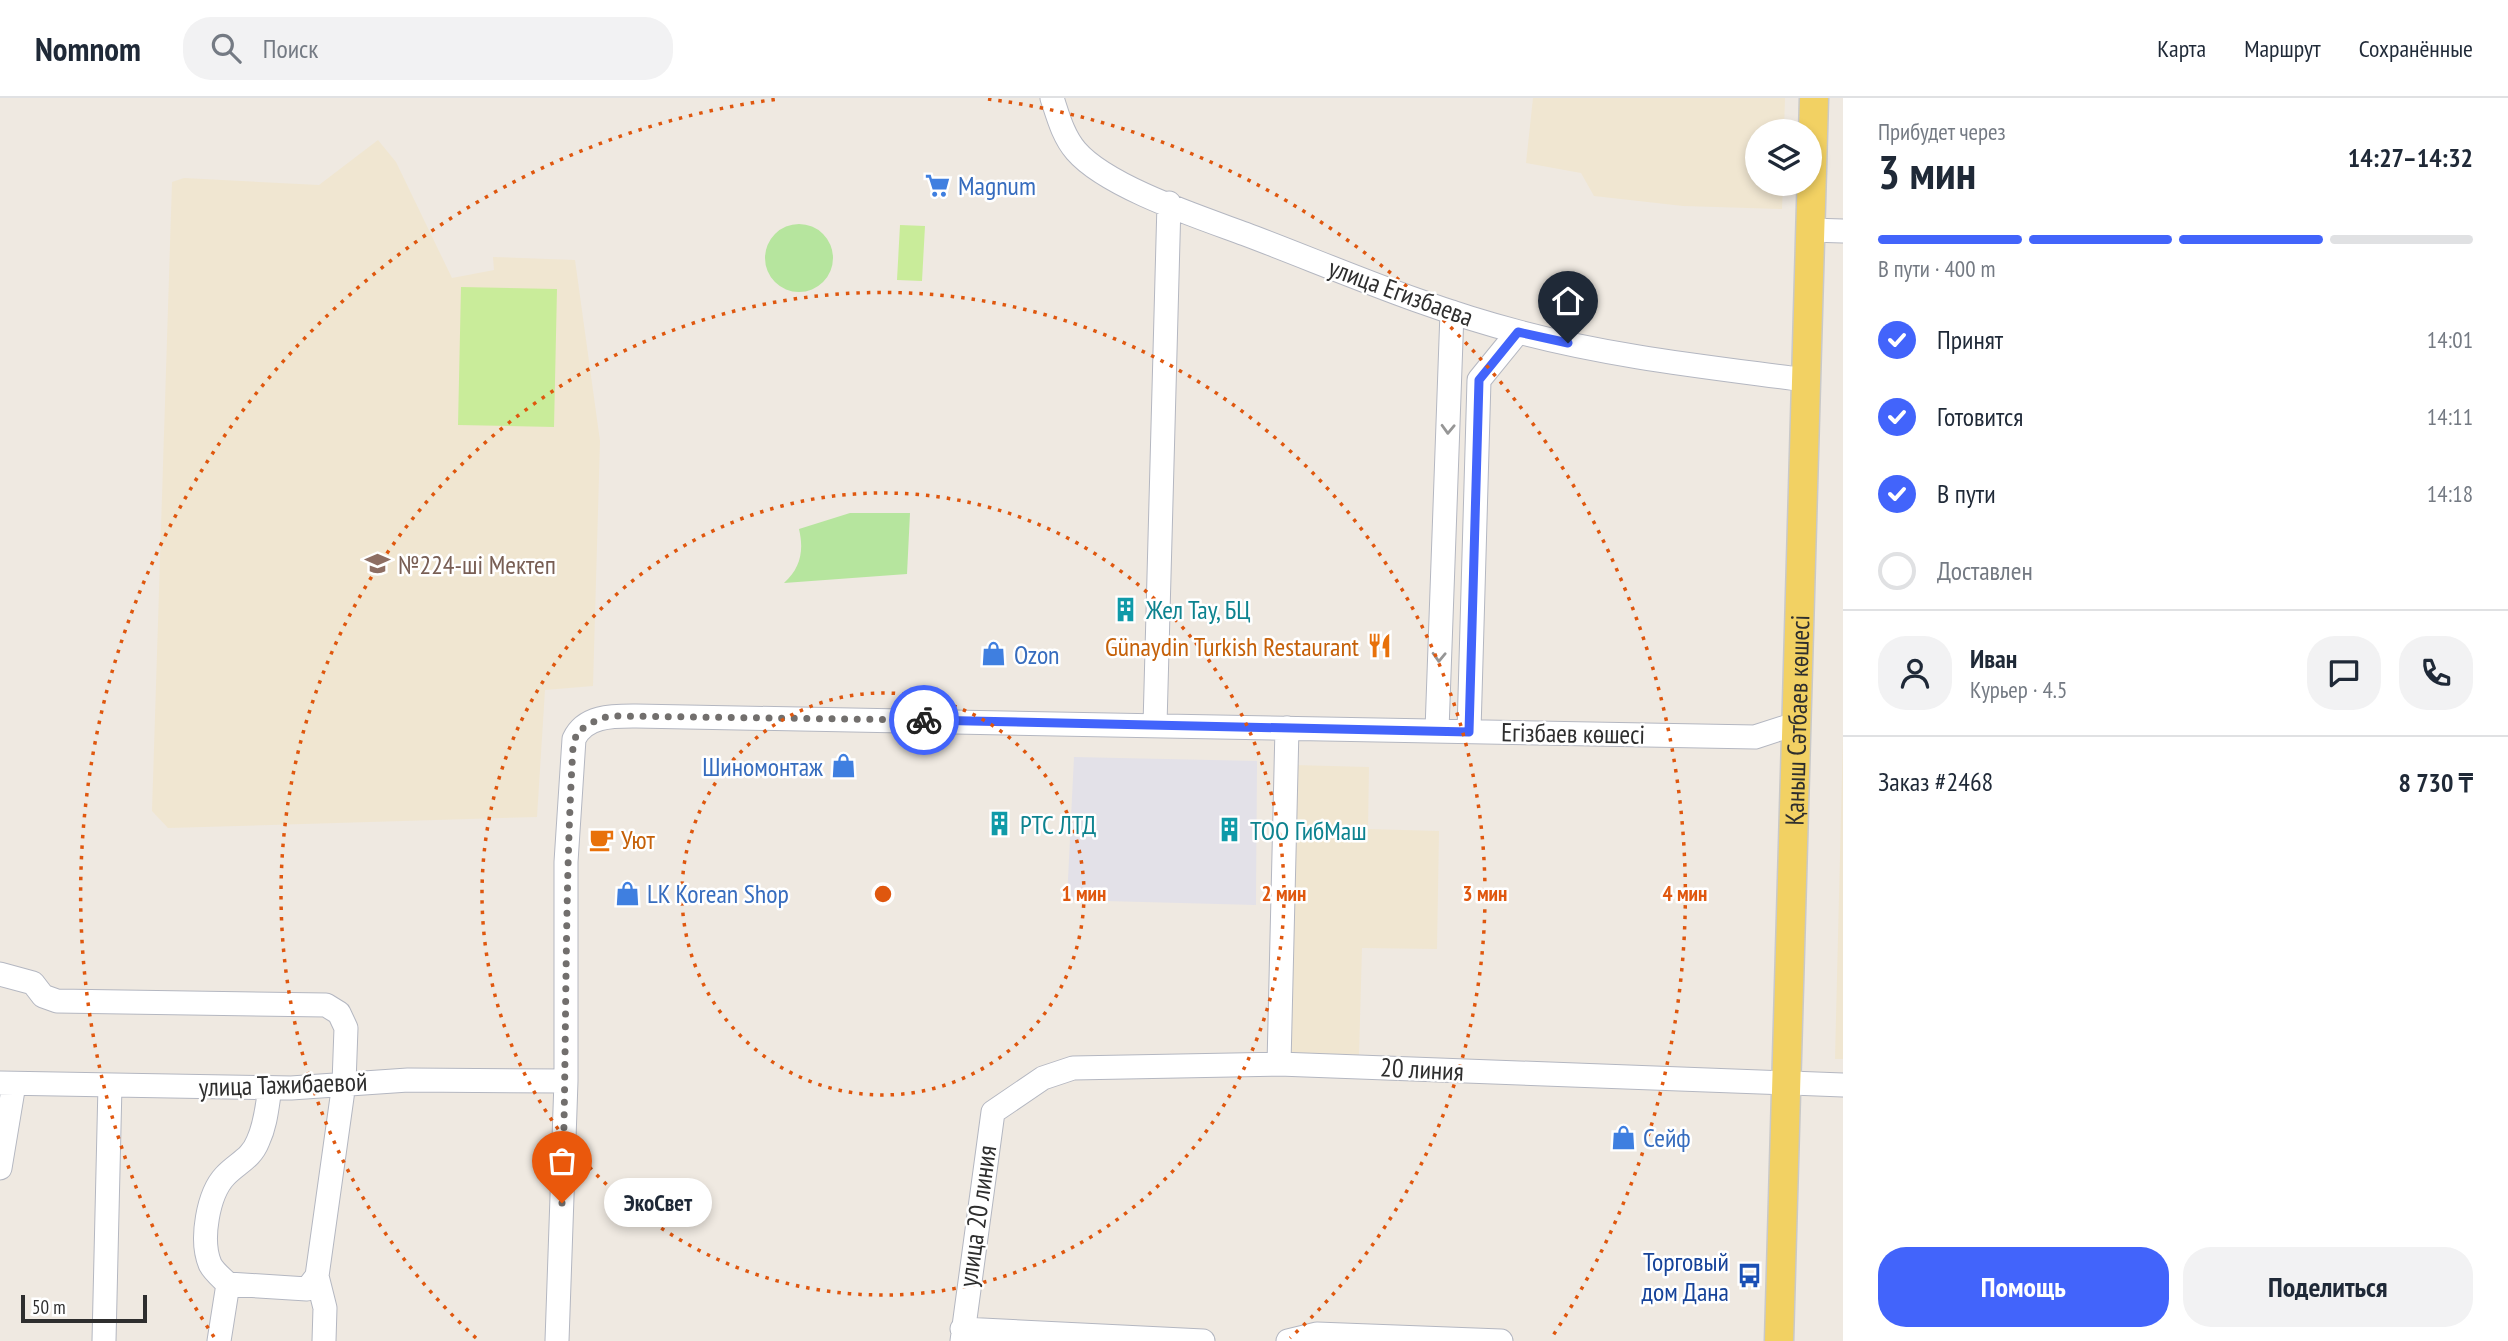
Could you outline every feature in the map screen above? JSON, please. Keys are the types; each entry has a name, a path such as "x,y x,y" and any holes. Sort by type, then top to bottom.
{"main road":[{"name":"Қаныш Сәтбаев көшесі","path":"1779,1341 1814,98"}],"street":[{"name":"улица Егизбаева","path":"1052,98 1061,126 1075,150 1101,173 1169,203 1452,312 1518,332 1643,359 1805,380"},
{"path":"1155,725 1169,203"},
{"path":"1810,230 1843,231"},
{"path":"1437,730 1452,312"},
{"path":"1469,732 1479,380 1518,332"},
{"path":"1450,378 1479,380"},
{"name":"Егізбаев көшесі","path":"557,1341 566,1081 566,862 573,747 577,732 590,723 614,716 1755,737 1795,724"},
{"path":"1279,1064 1287,728"},
{"path":"0,974 33,983 43,996 57,1001 326,1005 339,1013 346,1028 345,1083 317,1276 325,1308 324,1341"},
{"name":"20 линия","path":"1008,1100 1043,1078 1073,1068 1279,1064 1843,1085"},
{"name":"улица Тажибаевой","path":"7,1084 270,1088 408,1080 566,1081"},
{"path":"0,1168 7,1084"},
{"path":"104,1341 110,1086"},
{"path":"270,1088 258,1142 246,1161 226,1174 215,1191 206,1241 210,1264 228,1284 307,1289 317,1276"},
{"name":"улица 20 линия","path":"962,1335 987,1141 993,1112 1008,1100"},
{"path":"219,1341 228,1284"},
{"path":"1288,1341 1317,1334 1501,1341"},
{"path":"962,1335 1203,1341"}],"shaded area":[{"path":"1533,98 1785,98 1784,119 1745,119 1745,196 1783,196 1782,209 1683,206 1594,196 1581,173 1526,163"},
{"name":"№224-ші Мектеп","path":"378,140 396,162 452,278 494,270 493,257 575,260 600,441 593,686 545,690 537,817 168,828 152,811 172,182 184,178 319,185"},
{"path":"1843,734 1843,1059 1835,1059"},
{"path":"1074,757 1257,761 1256,905 1067,900"},
{"path":"1293,765 1369,767 1368,829 1439,831 1437,949 1362,948 1359,1055 1288,1054"}],"green space":[{"path":"799,224 812,227 823,234 830,245 833,258 830,271 823,282 812,289 799,292 786,289 775,282 768,271 765,258 768,245 775,234 786,227"},
{"path":"900,225 925,226 922,281 897,280"},
{"path":"461,287 557,289 554,427 458,425"},
{"path":"850,513 910,513 907,574 784,583 800,558 799,529"}],"way so far":[{"path":"562,1203 566,1081 566,862 573,747 577,732 607,716 924,720"}],"place":[{"name":"Magnum","path":"938,185"},
{"name":"№224-ші Мектеп","path":"378,564"},
{"name":"Жел Тау, БЦ","path":"1126,609"},
{"name":"Günaydin Turkish Restaurant","path":"1379,646"},
{"name":"Ozon","path":"994,654"},
{"name":"Шиномонтаж","path":"843,766"},
{"name":"РТС ЛТД","path":"1000,824"},
{"name":"ТОО ГибМаш","path":"1230,830"},
{"name":"Уют","path":"601,839"},
{"name":"LK Korean Shop","path":"627,893"},
{"name":"Сейф","path":"1623,1137"},
{"name":"ЭкоСвет","path":"562,1203"},
{"name":"Торговый дом Дана","path":"1749,1276"}],"route":[{"path":"924,720 1469,732 1479,380 1518,332 1568,343"}]}
